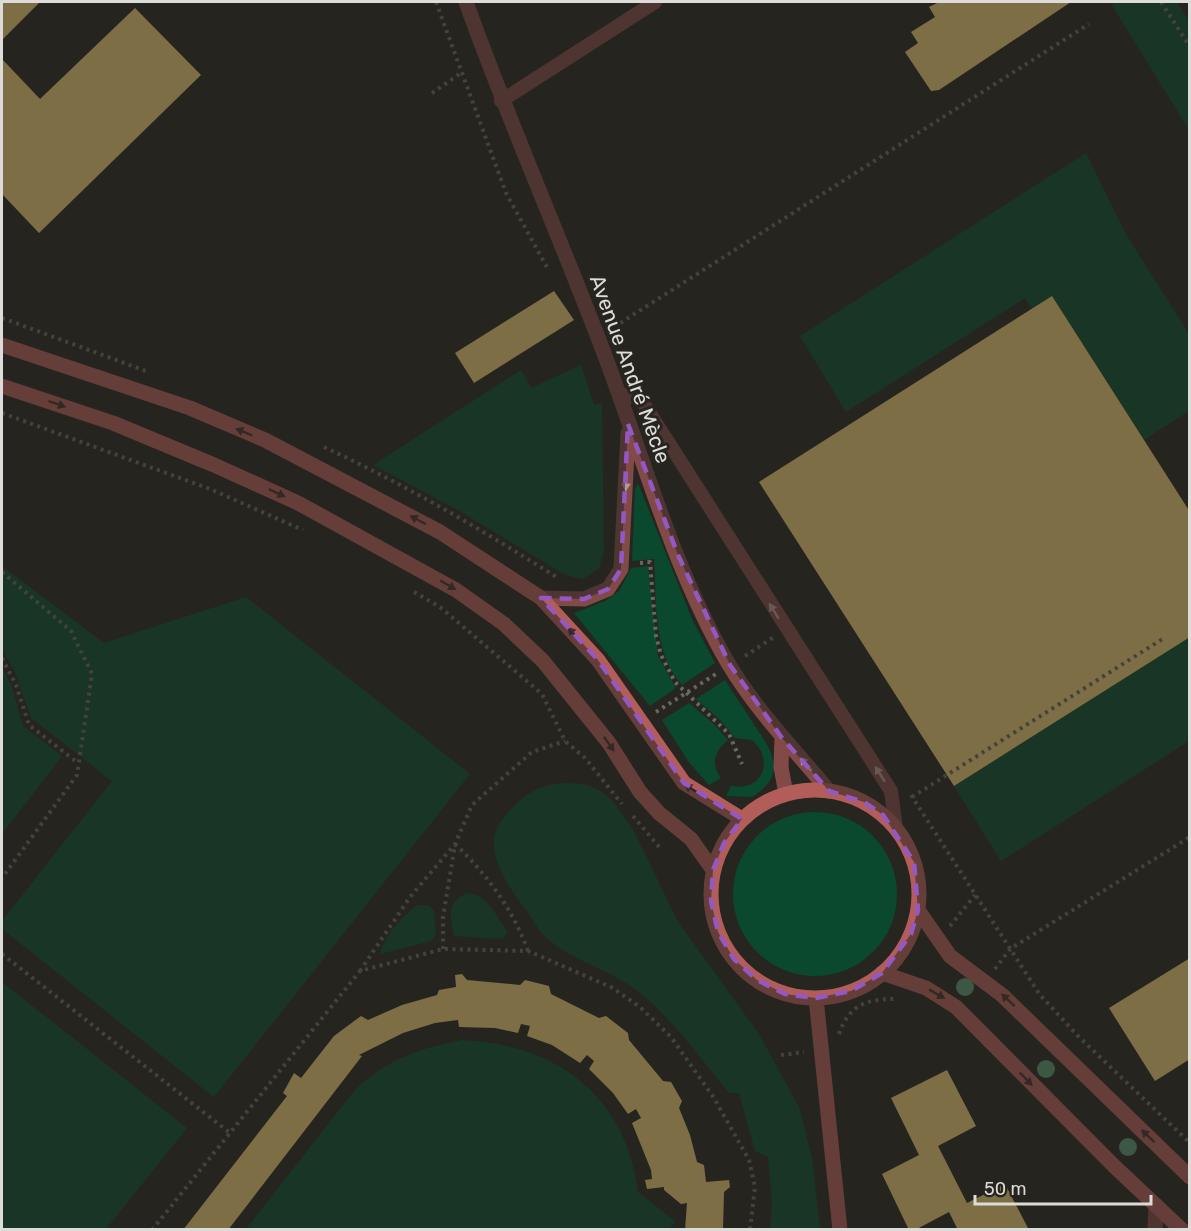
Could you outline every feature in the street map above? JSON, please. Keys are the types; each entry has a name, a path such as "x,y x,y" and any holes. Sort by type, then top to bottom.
{"main road":[{"path":"2,345 190,408 265,440 440,532 541,598 598,660 684,783 742,819"},
{"path":"2,386 113,423 214,465 298,503 456,590 504,624 543,661 609,743 640,792 659,813 691,839 713,870"},
{"path":"807,790 829,791 864,802 883,815 896,829 914,862 918,880 918,910 911,934 882,974 852,992 816,998 785,994 757,980 734,959 718,932 711,901 713,870 724,843 742,819 762,804 786,794 807,790"},
{"path":"918,910 950,956 986,982 1026,1017 1190,1177"},
{"path":"882,974 926,988 956,1007 1182,1230"},
{"path":"816,998 840,1230"}],"street":[{"name":"Avenue André Mècle","path":"466,2 501,101 598,338 620,395 628,424 702,613 730,665 782,738 829,791"},
{"path":"541,598 584,599 608,589 621,569 628,424"},
{"path":"782,738 781,767 786,794"},
{"path":"1155,1230 1156,1205"}],"lane":[{"path":"501,101 655,2"},
{"path":"620,395 640,398 891,791 896,829"}],"path":[{"path":"436,2 506,193 552,275"},
{"path":"1161,2 1190,47"},
{"path":"598,338 1089,24"},
{"path":"432,93 461,73"},
{"path":"2,413 210,489 308,532"},
{"path":"2,572 71,631 92,674 77,775 2,878"},
{"path":"410,589 440,607 542,694 565,741 585,758 660,848"},
{"path":"641,722 786,629"},
{"path":"912,797 1164,638"},
{"path":"2,658 16,685 29,725 79,764"},
{"path":"443,949 443,916 455,844 472,805 532,752 565,741"},
{"path":"585,758 609,743"},
{"path":"986,982 1010,949 1190,837"},
{"path":"455,844 472,860 518,922 528,951"},
{"path":"152,1230 360,971 410,897 455,844"},
{"path":"360,971 443,949 528,951 610,987 640,1007 671,1037 714,1098 749,1160 755,1187 750,1230"},
{"path":"2,954 230,1133"}],"highlighted area":[{"path":"628,424 678,555 730,665 782,738 829,791 864,802 883,815 914,862 918,910 911,934 882,973 851,991 816,998 785,994 757,980 734,959 718,932 711,901 713,870 724,843 742,819 684,783 598,660 541,598 584,599 608,589 621,569"}],"green space":[{"path":"1110,2 1177,2 1189,21 1189,130"},
{"path":"1086,153 1126,234 1189,334 1189,411 1144,440 1052,296 1032,309 1025,298 846,412 800,336"},
{"path":"581,365 594,405 602,403 604,551 599,568 583,579 565,575 458,510 373,465 521,370 531,388"},
{"path":"638,483 692,619 715,663 682,685 672,672 661,641 656,608 654,559 632,561 635,489"},
{"path":"2,566 104,643 246,597 470,774 214,1097 2,929 2,921 112,781 31,718 15,672 2,649"},
{"path":"648,566 658,656 676,688 650,706 574,613 605,601 619,591 631,568"},
{"path":"1189,637 1189,741 1001,861 954,786"},
{"path":"2,666 12,687 23,726 62,756 2,834"},
{"path":"725,680 766,743 774,762 774,771 770,780 752,797 726,796 731,786 742,787 758,779 764,765 759,748 752,740 735,738 720,720 696,699"},
{"path":"689,703 715,725 728,740 715,757 716,768 721,778 709,785 688,761 662,720"},
{"path":"561,783 584,784 599,790 612,800 634,831 678,922 759,1034 799,1107 812,1157 820,1229 770,1229 772,1201 768,1157 755,1151 739,1093 729,1093 679,1031 645,997 621,980 570,954 545,937 506,882 496,857 494,844 496,832 502,820 527,795 543,787"},
{"path":"815,812 846,818 873,836 891,863 897,894 891,925 873,952 846,970 815,976 784,970 757,952 739,925 733,894 739,863 757,836 784,818"},
{"path":"468,893 481,898 491,907 507,931 505,937 500,939 454,936 451,910 456,900"},
{"path":"418,905 428,905 434,911 436,935 431,941 380,954 395,926"},
{"path":"2,982 187,1128 106,1229 2,1229"},
{"path":"462,1040 496,1044 527,1052 556,1064 581,1081 602,1102 619,1128 631,1158 638,1192 675,1221 669,1229 246,1229 354,1091 366,1080 404,1057 431,1047"}],"building":[{"path":"2,2 40,2 2,40"},
{"path":"939,2 1071,2 939,90 931,91 905,52 918,43 911,32 935,17 929,7"},
{"path":"135,8 201,75 39,233 2,194 2,59 40,99"},
{"path":"554,291 574,320 474,383 455,353"},
{"path":"1052,296 1190,512 1190,637 954,786 759,482"},
{"path":"1190,958 1190,1059 1155,1081 1109,1008"},
{"path":"462,974 467,980 520,985 525,980 549,986 551,994 599,1018 606,1016 628,1033 629,1040 663,1081 671,1082 682,1101 679,1108 690,1135 697,1162 704,1165 706,1182 729,1180 730,1187 724,1192 723,1230 685,1230 687,1203 681,1204 664,1190 664,1187 647,1189 645,1180 652,1179 651,1170 632,1123 641,1118 636,1109 628,1114 613,1093 589,1069 594,1061 587,1055 580,1063 552,1045 527,1036 530,1026 521,1024 518,1033 495,1028 459,1027 458,1020 435,1023 403,1033 359,1055 362,1056 228,1230 183,1230 287,1096 283,1093 294,1073 301,1078 334,1036 361,1016 368,1020 402,1005 437,995 439,990 456,987 455,975"},
{"path":"947,1070 976,1126 938,1146 967,1203 1005,1184 1029,1230 958,1230 949,1212 915,1230 909,1230 882,1174 919,1155 891,1098"}]}
